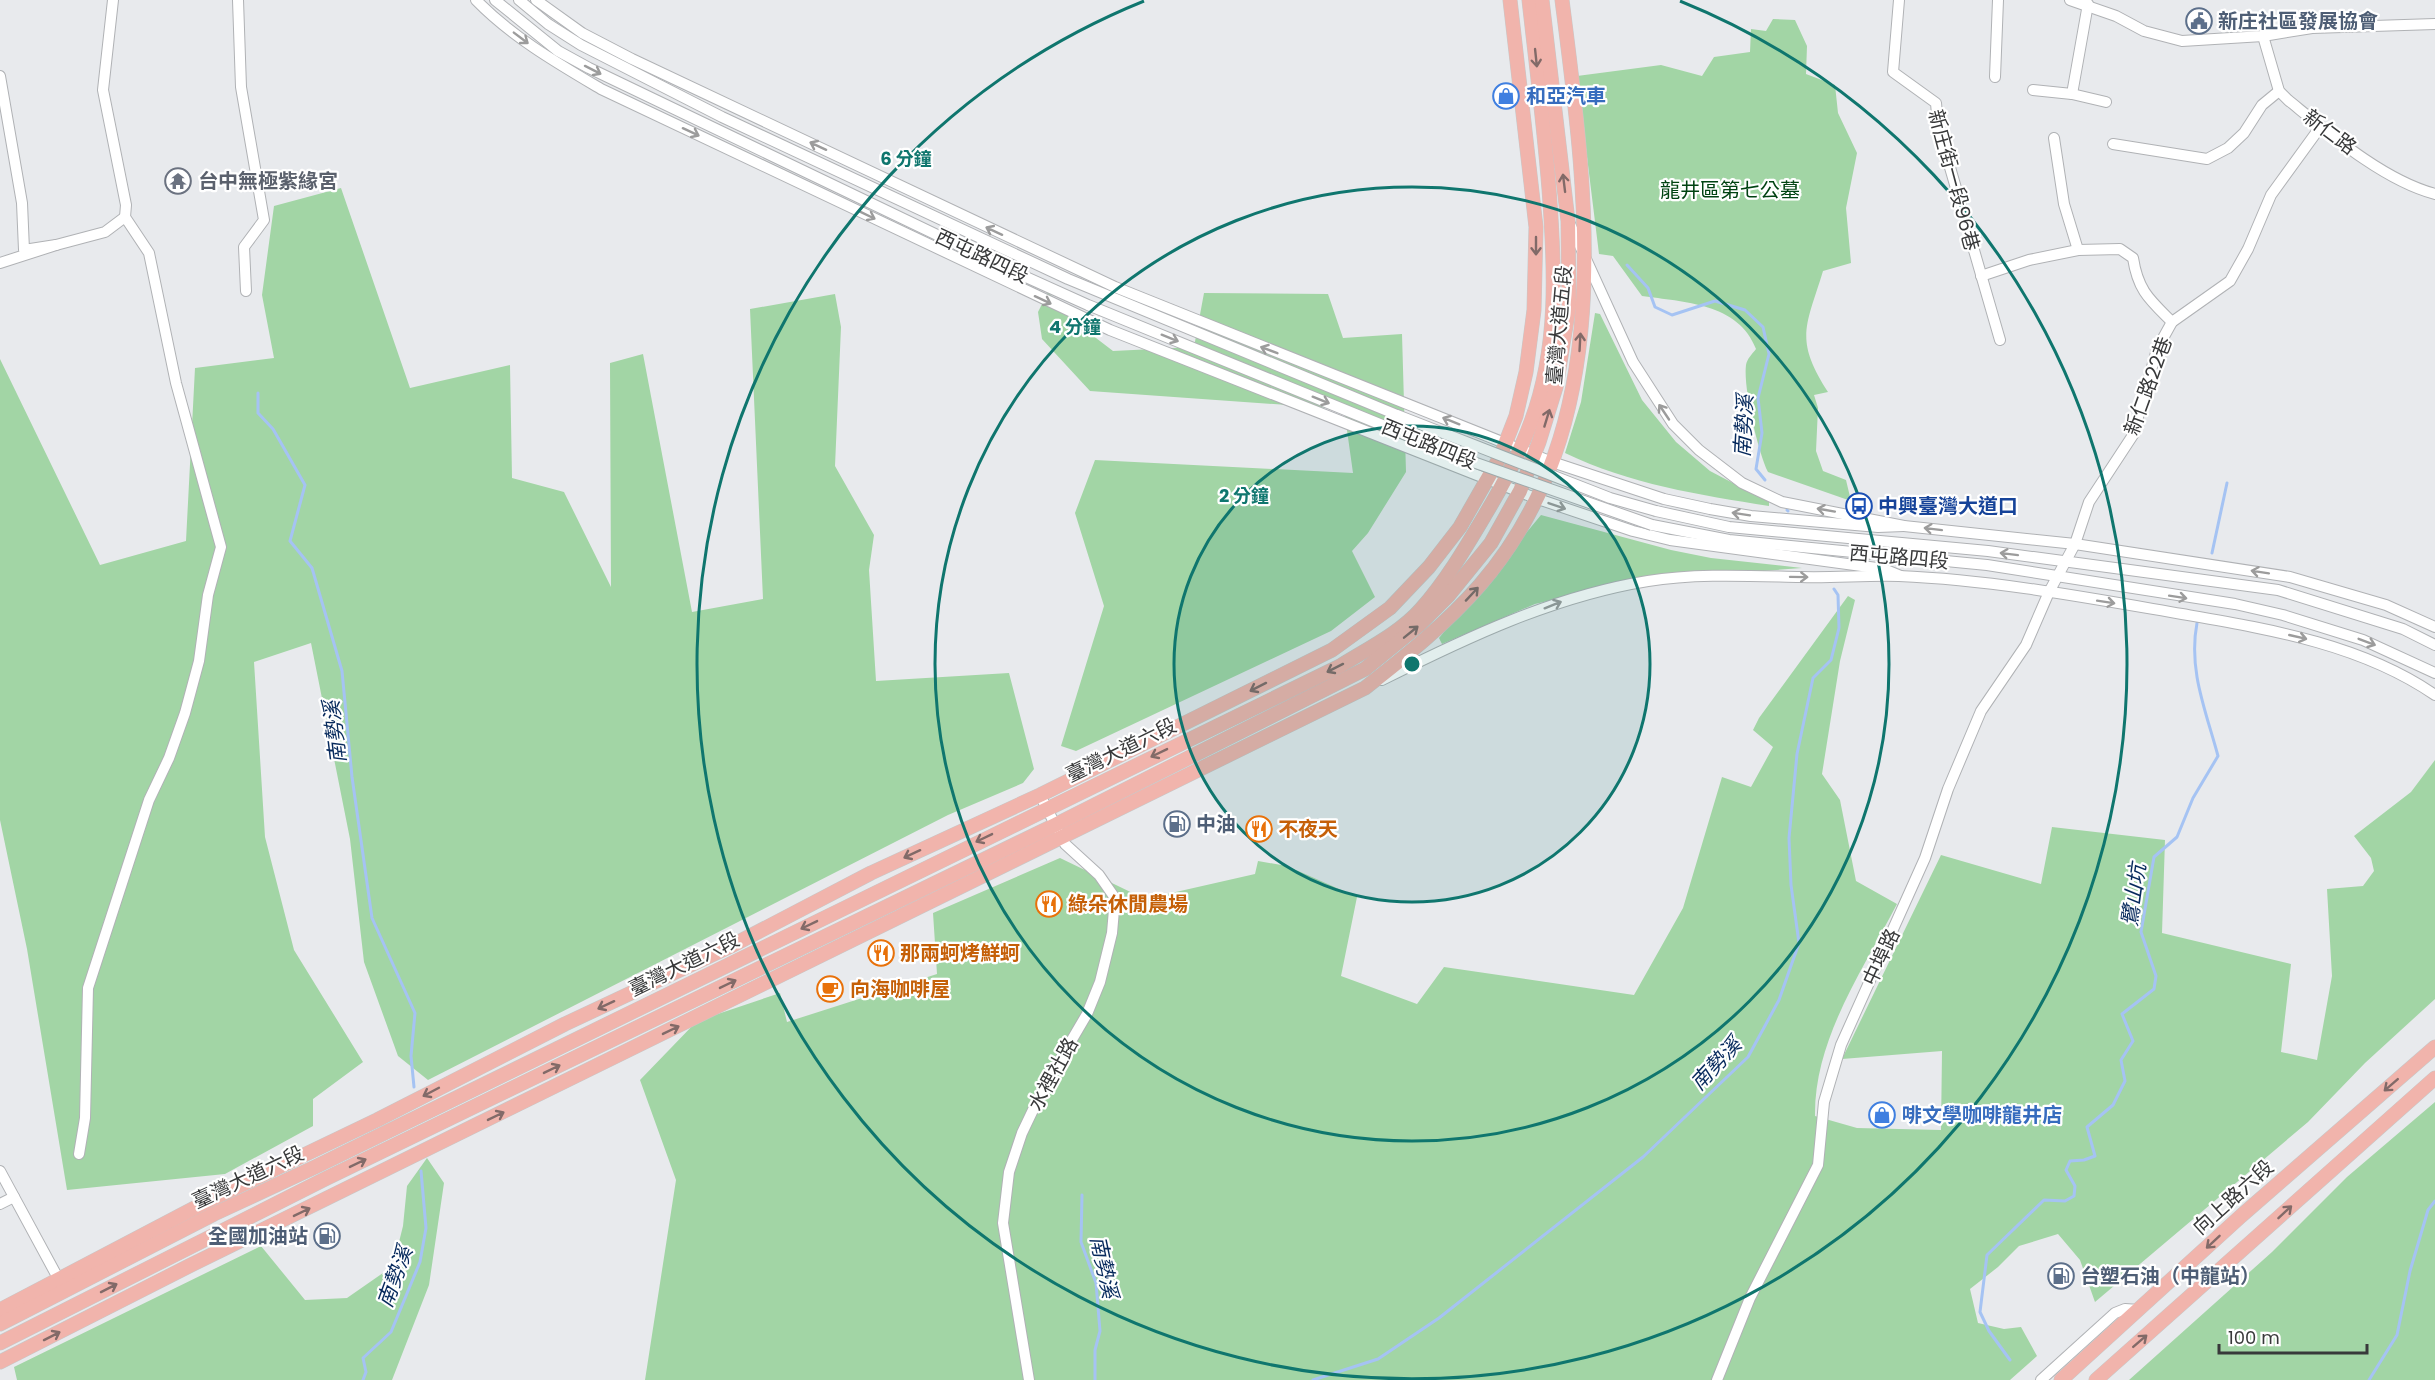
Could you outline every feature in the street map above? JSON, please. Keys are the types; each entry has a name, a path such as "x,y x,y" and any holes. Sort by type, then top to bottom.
{"main road":[{"name":"臺灣大道五段","path":"1365,629 1390,608 1430,567 1460,527 1505,443 1516,416 1526,372 1534,310 1536,227 1510,0"},
{"name":"臺灣大道五段","path":"1385,638 1420,610 1473,535 1503,484 1520,449 1532,422 1545,375 1554,312 1547,168 1529,0"},
{"name":"臺灣大道五段","path":"1365,669 1419,625 1448,596 1491,543 1520,491 1535,454 1556,387 1566,333 1568,221 1542,0"},
{"name":"臺灣大道五段","path":"1365,688 1416,648 1481,583 1504,551 1535,498 1552,462 1564,427 1577,368 1585,261 1578,128 1562,0"},
{"name":"臺灣大道六段","path":"0,1324 214,1214 388,1132 1043,801 1332,650 1365,629"},
{"name":"臺灣大道六段","path":"0,1310 208,1201 377,1120 565,1024 731,946 871,873 1043,801 1340,666 1385,638"},
{"name":"臺灣大道六段","path":"0,1343 325,1179 1055,825 1365,669"},
{"path":"0,1362 189,1266 1062,839 1365,688"},
{"name":"向上路六段","path":"2061,1380 2241,1216 2435,1047"},
{"path":"2096,1380 2435,1078"}],"street":[{"path":"0,263 105,232 124,217 126,205 103,90 113,0"},
{"path":"238,0 241,87 264,220 244,247 246,291"},
{"name":"西屯路四段","path":"476,0 490,15 543,55 627,103 1053,304 1535,498 1633,531 1670,540 1800,557"},
{"name":"西屯路四段","path":"495,0 558,51 590,68 1088,305 1487,467 1652,525 1729,540 1987,565 2235,604 2283,615 2363,640 2435,673"},
{"name":"西屯路四段","path":"519,0 548,24 581,45 646,80 1068,279 1397,416 1610,498 1729,528 1928,545 2278,590 2403,629 2435,645"},
{"name":"西屯路四段","path":"536,0 582,33 632,59 1115,287 1552,462 1664,499 1751,516 1855,525 1904,526 2075,544 2290,577 2386,605 2435,627"},
{"name":"新庄街一段96巷","path":"1899,0 1893,72 1936,103 1938,126 2000,340"},
{"path":"1995,77 1998,0"},
{"path":"2070,0 2088,4 2144,32 2182,41 2263,36 2312,28 2435,24"},
{"path":"2072,94 2088,4"},
{"path":"2113,144 2207,159 2236,140 2262,105 2279,91 2263,36"},
{"path":"0,76 22,202 24,250 56,245"},
{"path":"2033,90 2072,94 2106,102"},
{"name":"新仁路","path":"2279,91 2320,126 2396,177 2435,194"},
{"name":"新仁路22巷","path":"2075,544 2089,502 2133,435 2157,349 2172,322 2230,281 2248,249 2271,195 2320,126"},
{"path":"2054,138 2064,204 2078,250"},
{"path":"79,1154 86,1118 88,988 148,800 169,758 185,713 199,661 208,596 221,547 176,383 149,253 124,217"},
{"name":"西屯路四段","path":"1568,221 1633,362 1673,424 1699,450 1742,483 1782,502 1904,526"},
{"path":"1981,276 2029,260 2078,250 2120,249 2133,258 2135,275 2145,297 2172,322"},
{"path":"1115,287 1178,326"},
{"path":"1088,305 1170,353"},
{"name":"中埠路","path":"1718,1380 1750,1298 1818,1165 1824,1102 1841,1045 1925,858 1972,731 1981,711 2026,645 2049,592 2075,544"},
{"path":"1800,557 1911,559"},
{"path":"1800,557 1884,569 1901,576"},
{"name":"西屯路四段","path":"1365,688 1463,640 1567,600 1649,581 1773,576 1901,576 2049,592 2246,625 2307,639 2378,664 2412,679 2435,695"},
{"name":"水裡社路","path":"1029,1380 1004,1223 1009,1173 1022,1133 1043,1089 1078,1030 1096,993 1108,955 1115,898 1099,875 1062,839 1043,801"},
{"path":"0,1171 58,1278"},
{"path":"0,1204 14,1197"},
{"path":"2041,1380 2115,1313 2125,1309 2139,1310"}],"green space":[{"name":"龍井區第七公墓","path":"1773,19 1795,20 1807,46 1806,74 1835,85 1838,113 1857,153 1846,208 1851,263 1823,271 1806,333 1810,359 1828,392 1814,395 1818,408 1816,451 1823,471 1846,480 1851,501 1768,472 1756,435 1747,388 1746,365 1756,349 1748,334 1737,322 1708,307 1642,296 1613,256 1599,254 1577,76 1661,65 1702,76 1714,57 1750,52 1751,29 1766,31"},
{"path":"341,188 410,388 510,365 512,478 564,492 611,587 610,363 643,354 692,612 763,599 750,309 835,294 841,327 835,466 874,535 869,570 876,681 1009,673 1034,769 1023,783 948,815 428,1080 398,1056 364,962 350,839 311,643 254,662 265,837 294,950 363,1062 313,1099 313,1126 225,1174 67,1190 27,949 0,820 0,359 100,565 186,541 195,368 274,358 262,295 274,206"},
{"path":"1048,292 1079,325 1113,351 1194,347 1204,293 1328,294 1343,338 1402,334 1406,472 1368,533 1352,551 1375,597 1331,631 1076,751 1061,746 1104,606 1075,513 1095,460 1353,473 1344,409 1090,391 1042,339 1038,312"},
{"path":"1595,313 1600,314 1642,400 1676,442 1710,471 1769,502 1769,506 1665,487 1614,473 1565,453 1581,402"},
{"path":"1541,515 1671,550 1711,558 1802,568 1633,581 1535,604 1442,644 1439,638"},
{"path":"1848,596 1855,600 1840,661 1822,774 1840,800 1856,881 1897,904 1843,1006 1823,1060 1817,1087 1815,1116 1857,1128 1941,1130 1942,1051 1842,1059 1941,855 2041,884 2052,827 2165,840 2162,933 2291,964 2281,1052 2317,1060 2332,976 2327,889 2363,886 2374,871 2371,858 2354,836 2411,792 2435,760 2435,999 2365,1063 2308,1122 2095,1302 2080,1260 2058,1234 2019,1246 1998,1267 1970,1289 1978,1323 2004,1329 2021,1327 2037,1356 2010,1380 645,1380 676,1180 640,1080 697,1021 780,993 787,1022 937,974 933,913 1060,858 1145,899 1255,874 1258,861 1287,866 1357,897 1341,976 1417,1004 1444,967 1634,995 1683,908 1722,777 1751,787 1773,747 1753,730 1759,718"},
{"path":"2435,1102 2435,1380 2129,1380 2272,1252 2347,1177"},
{"path":"427,1158 444,1183 429,1285 392,1380 17,1380 14,1367 261,1246 305,1300 347,1298 393,1266 403,1226 407,1186"}],"waterway":[{"name":"南勢溪","path":"1627,265 1648,288 1655,307 1672,315 1715,301 1745,310 1763,327 1769,354 1758,398 1762,433 1756,469 1765,480"},
{"name":"南勢溪","path":"258,393 258,413 273,429 305,485 290,541 312,568 342,671 352,777 372,918 415,1013 411,1056 414,1087"},
{"name":"鷺山坑","path":"2212,553 2227,483"},
{"name":"南勢溪","path":"1313,1380 1378,1359 1439,1318 1643,1157 1748,1057 1779,1000 1799,943 1791,885 1789,838 1797,754 1813,678 1831,660 1839,628 1838,595 1834,589"},
{"name":"鷺山坑","path":"2010,1360 1989,1331 1980,1312 1987,1255 2044,1200 2065,1201 2074,1196 2075,1186 2066,1170 2070,1161 2095,1156 2087,1127 2113,1105 2125,1081 2121,1060 2133,1041 2122,1014 2154,989 2156,976 2141,932 2154,857 2177,837 2193,798 2218,756 2197,674 2195,657 2197,623"},
{"name":"南勢溪","path":"363,1380 366,1372 363,1358 391,1332 420,1262 426,1228 421,1171"},
{"name":"南勢溪","path":"1082,1195 1081,1242 1096,1283 1100,1331 1095,1350 1095,1380"},
{"name":"鷺山坑","path":"2369,1380 2397,1335 2410,1271 2428,1210 2435,1201"}],"place":[{"name":"新庄社區發展協會","path":"2199,21"},
{"name":"和亞汽車","path":"1506,96"},
{"name":"台中無極紫緣宮","path":"178,181"},
{"name":"中興臺灣大道口","path":"1859,506"},
{"name":"中油","path":"1177,824"},
{"name":"不夜天","path":"1259,829"},
{"name":"綠朵休閒農場","path":"1049,904"},
{"name":"那兩蚵烤鮮蚵","path":"881,953"},
{"name":"向海咖啡屋","path":"830,989"},
{"name":"啡文學咖啡龍井店","path":"1882,1115"},
{"name":"全國加油站","path":"327,1236"},
{"name":"台塑石油（中龍站）","path":"2061,1276"}]}
